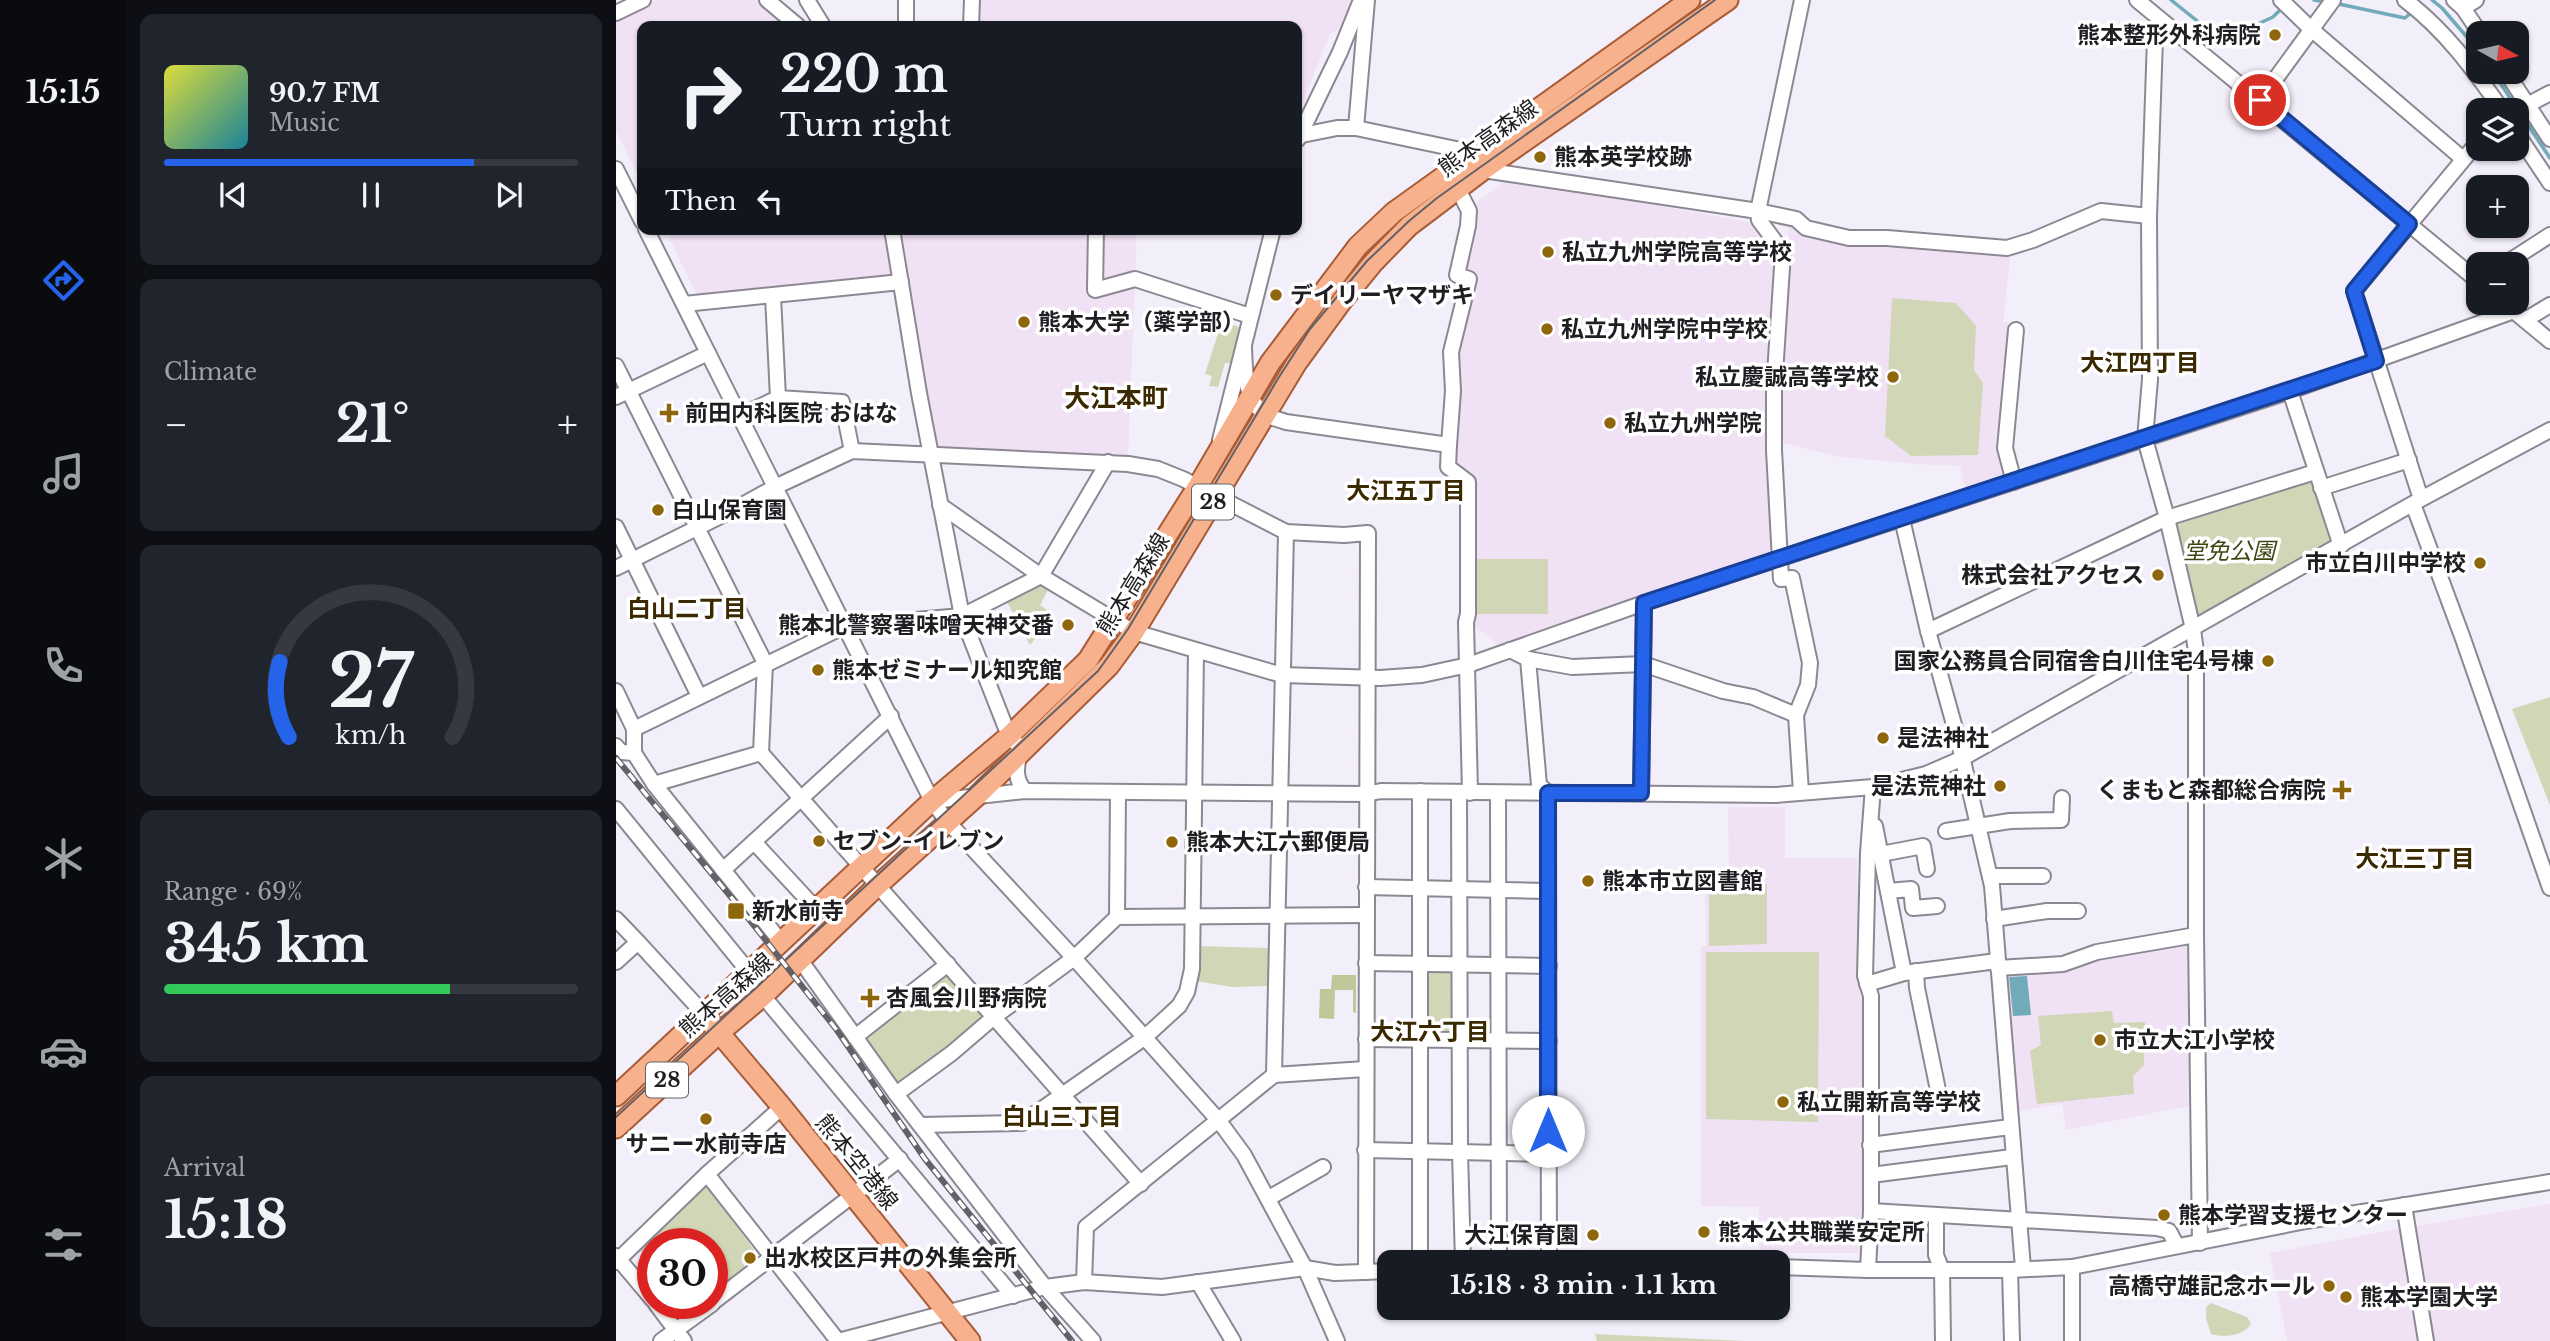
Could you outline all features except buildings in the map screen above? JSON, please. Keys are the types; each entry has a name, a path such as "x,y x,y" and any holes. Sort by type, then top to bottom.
{"main road":[{"name":"熊本高森線","path":"616,1128 801,961 877,886 1022,753 1109,666 1134,632 1296,365 1342,301 1409,226 1458,189 1479,162 1690,0"},
{"name":"熊本高森線","path":"616,1096 932,802 1009,736 1088,660 1198,486 1270,363 1358,246 1394,212 1479,162 1728,0"},
{"name":"熊本空港線","path":"704,1014 970,1341"}],"street":[{"path":"616,13 643,0"},
{"path":"766,0 792,21"},
{"path":"807,0 820,21"},
{"path":"906,0 906,21"},
{"path":"971,21 972,0"},
{"path":"1302,127 1340,52 1361,0"},
{"path":"1356,128 1367,0"},
{"path":"1801,792 1796,715 1808,685 1810,663 1792,578 1781,579 1774,450 1774,389 1783,252 1759,220 1758,211 1802,0"},
{"path":"2137,0 2466,271"},
{"path":"2281,0 2311,29 2463,159"},
{"path":"2260,100 2333,0"},
{"path":"2405,0 2464,57 2493,98"},
{"path":"2471,21 2458,4 2476,0"},
{"path":"2163,22 2155,38 2149,216 2150,379 2145,439 2167,519 2196,652 2200,1242"},
{"path":"2529,105 2550,93"},
{"path":"2529,114 2550,139"},
{"path":"1302,136 1338,128 1356,128 1479,162 1796,219 1806,228 1849,238 1887,238 2007,248 2101,211 2149,216"},
{"path":"2529,152 2550,183"},
{"path":"2466,156 2354,291 2409,460 2417,502 2550,888"},
{"path":"616,169 621,190 637,214"},
{"path":"1458,189 1469,211 1457,275 1469,279 1451,352 1453,391 1448,467 1468,482 1468,665 1465,793 1459,889 1463,1250"},
{"path":"2523,252 2550,234"},
{"path":"649,235 932,802 1219,1121 1244,1155 1269,1198 1305,1268 1337,1341"},
{"path":"893,235 919,393 962,616 1009,736 1022,753 1016,775 1025,790"},
{"path":"1096,235 1095,290 1135,279 1250,316"},
{"path":"1215,458 1271,235"},
{"path":"684,304 901,282"},
{"path":"773,296 778,397"},
{"path":"2529,309 2550,305"},
{"path":"940,505 1041,576 1134,632 1282,675 1380,678 1422,675 1468,665 1644,603 2290,391 2504,315"},
{"path":"2520,315 2550,341"},
{"path":"2014,482 2005,448 2016,330"},
{"path":"1244,347 1250,397 1266,415 1286,422 1448,445"},
{"path":"1244,347 1249,359 1270,363"},
{"path":"622,394 708,353"},
{"path":"616,366 622,394 696,528 765,663 761,753 1140,1184"},
{"path":"2290,391 2341,546"},
{"path":"740,416 778,397 842,402 852,451"},
{"path":"932,802 1025,790 1366,794 1381,791 1420,791 1498,794 1776,794 1872,787 1926,774 1963,758 2550,430"},
{"path":"616,568 852,451 1108,462 1158,469 1198,486 1286,532 1344,535 1368,533 1366,1272"},
{"path":"2321,488 2409,460"},
{"path":"634,729 845,626 962,616 1041,576 1108,462"},
{"path":"1928,631 2167,519 2315,472"},
{"path":"1902,519 1990,876 2018,1220 2012,1341"},
{"path":"616,527 699,696"},
{"path":"1274,1075 1286,532"},
{"path":"1641,793 1644,603"},
{"path":"1510,650 1528,659 1572,667 1643,664 1723,691 1753,697 1796,715"},
{"path":"920,1125 1022,1123 1144,1038 1179,1006 1187,992 1192,970 1196,651"},
{"path":"1528,659 1539,785 1548,793 1549,1250"},
{"path":"616,691 634,729 634,753 654,783 782,943"},
{"path":"723,870 891,716"},
{"path":"616,746 621,752 634,753"},
{"path":"654,783 761,753"},
{"path":"1868,1270 1871,1211 1871,996 1865,976 1872,787"},
{"path":"1420,791 1420,1250"},
{"path":"1117,917 1118,792"},
{"path":"1498,794 1499,1250"},
{"path":"1946,831 2010,821 2061,820 2062,798"},
{"path":"1871,808 1888,891 1910,972 1917,988 1939,1095"},
{"path":"616,809 749,972"},
{"path":"754,842 817,910"},
{"path":"1881,854 1923,846 1927,869"},
{"path":"1990,876 2043,876"},
{"path":"1366,887 1548,891"},
{"path":"1888,891 1911,889 1913,908 1937,906"},
{"path":"1994,919 2047,911 2078,911"},
{"path":"896,1094 1074,958 1117,917 1366,915"},
{"path":"616,919 704,1014"},
{"path":"1867,984 1910,972 1997,965 2063,964 2097,952 2196,934"},
{"path":"616,962 638,942"},
{"path":"801,961 896,1094 1045,1287 1093,1341"},
{"path":"1366,963 1549,966"},
{"path":"855,1037 948,964"},
{"path":"763,996 1013,1296"},
{"path":"1366,1039 1549,1041"},
{"path":"1084,1282 1086,1227 1274,1075 1365,1069"},
{"path":"637,1282 617,1259 782,1107"},
{"path":"1870,1145 2010,1127"},
{"path":"1365,1150 1548,1154"},
{"path":"1871,1175 2012,1157"},
{"path":"728,1292 900,1159"},
{"path":"1269,1198 1323,1167"},
{"path":"707,1174 838,1341 1045,1287 1084,1282 1162,1287 1305,1268 1335,1273 1377,1272"},
{"path":"1790,1267 1942,1270 2072,1267 2306,1221 2550,1182"},
{"path":"2404,1205 2426,1341"},
{"path":"1871,1211 2157,1228 2169,1231 2177,1246"},
{"path":"1936,1215 1936,1255 1942,1270 1943,1341"},
{"path":"2072,1267 2072,1341"},
{"path":"1199,1282 1233,1341"},
{"path":"668,1319 681,1335"},
{"path":"662,1341 681,1335 697,1319"}],"shaded area":[{"path":"656,0 763,0 787,21 637,21 637,174 616,131 616,20"},
{"path":"974,0 1351,0 1341,29 1330,34 1302,104 1302,21 974,21"},
{"name":"私立九州学院","path":"1508,179 1749,222 1776,261 1765,437 1770,444 1773,553 1499,645 1473,625 1472,486 1456,469 1452,449 1455,357 1471,278 1460,274 1471,206"},
{"name":"私立慶誠高等学校","path":"1789,224 1800,230 2011,250 2003,322 2009,323 2004,444 2011,477 1966,492 1960,466 1841,457 1779,442 1775,432"},
{"path":"668,235 887,235 894,278 698,298"},
{"name":"熊本大学（薬学部）","path":"901,235 1137,235 1128,457 940,449 936,444"},
{"name":"私立開新高等学校","path":"1728,807 1785,807 1785,858 1857,858 1859,978 1866,997 1864,1253 1790,1253 1790,1250 1759,1250 1759,1207 1701,1206 1701,946 1706,946 1705,875 1729,873"},
{"name":"市立大江小学校","path":"2188,941 2189,1106 2066,1130 2062,1104 2019,1111 2004,976 2065,970 2099,956"},
{"path":"2550,1204 2550,1341 2430,1341 2409,1227"},
{"name":"熊本学園大学","path":"2402,1228 2422,1341 2287,1341 2270,1253"}],"green space":[{"path":"1892,298 1956,303 1976,326 1974,370 1983,383 1978,455 1911,456 1885,436"},
{"path":"1222,321 1242,328 1231,363 1225,363 1218,387 1209,386 1212,376 1205,374"},
{"name":"堂免公園","path":"2314,476 2336,544 2195,624 2172,521"},
{"path":"1476,559 1548,559 1548,614 1476,614"},
{"path":"1037,582 1049,588 1040,605 1054,615 1030,645 1006,600"},
{"path":"2550,697 2550,805 2512,709"},
{"path":"1709,884 1767,884 1767,944 1709,946"},
{"path":"1198,946 1269,948 1269,986 1232,987 1196,981"},
{"path":"1706,952 1819,952 1818,1122 1706,1119"},
{"path":"949,969 989,1016 898,1089 862,1038"},
{"path":"1425,972 1455,973 1454,1037 1425,1037"},
{"path":"1332,975 1356,975 1356,1013 1353,1012 1353,990 1335,990 1334,1019 1319,1018 1320,989 1331,989"},
{"path":"2112,1011 2114,1023 2145,1022 2144,1065 2133,1076 2134,1094 2037,1104 2030,1051 2041,1045 2038,1016"},
{"path":"702,1179 754,1250 741,1260 745,1267 728,1281 728,1228 651,1228"},
{"path":"2211,1303 2247,1317 2251,1323 2244,1331 2234,1335 2211,1334 2206,1307"},
{"path":"1595,1334 1745,1341 1597,1341"}],"water":[{"path":"2027,976 2031,1015 2013,1016 2009,977"}],"waterway":[{"path":"2171,0 2216,36 2227,38 2273,17 2282,8"},
{"path":"2314,0 2327,2"},
{"path":"2432,0 2466,36"},
{"path":"2334,3 2405,18 2413,11"},
{"path":"2501,84 2510,98"},
{"path":"2529,126 2550,158"}],"tram line":[{"path":"616,1117 1098,671 1128,629 1310,329 1367,261 1437,198 1715,0"}],"railway":[{"path":"616,758 836,1029 925,1159 1072,1341"}],"place":[{"name":"熊本整形外科病院","path":"2275,35"},
{"name":"熊本英学校跡","path":"1540,157"},
{"name":"私立九州学院高等学校","path":"1548,252"},
{"name":"デイリーヤマザキ","path":"1276,295"},
{"name":"熊本大学（薬学部）","path":"1024,322"},
{"name":"私立九州学院中学校","path":"1547,329"},
{"name":"私立慶誠高等学校","path":"1893,377"},
{"name":"前田内科医院 おはな","path":"669,413"},
{"name":"私立九州学院","path":"1610,423"},
{"name":"白山保育園","path":"658,510"},
{"name":"市立白川中学校","path":"2480,563"},
{"name":"株式会社アクセス","path":"2158,575"},
{"name":"熊本北警察署味噌天神交番","path":"1068,625"},
{"name":"国家公務員合同宿舎白川住宅4号棟","path":"2268,661"},
{"name":"熊本ゼミナール知究館","path":"818,670"},
{"name":"是法神社","path":"1883,738"},
{"name":"是法荒神社","path":"2000,786"},
{"name":"くまもと森都総合病院","path":"2342,790"},
{"name":"セブン-イレブン","path":"819,841"},
{"name":"熊本大江六郵便局","path":"1172,842"},
{"name":"熊本市立図書館","path":"1588,881"},
{"name":"新水前寺","path":"736,911"},
{"name":"杏風会川野病院","path":"870,998"},
{"name":"市立大江小学校","path":"2100,1040"},
{"name":"私立開新高等学校","path":"1783,1102"},
{"name":"サニー水前寺店","path":"706,1119"},
{"name":"熊本学習支援センター","path":"2164,1215"},
{"name":"熊本公共職業安定所","path":"1704,1232"},
{"name":"大江保育園","path":"1593,1235"},
{"name":"出水校区戸井の外集会所","path":"750,1258"},
{"name":"高橋守雄記念ホール","path":"2329,1286"},
{"name":"熊本学園大学","path":"2346,1297"}],"district":[{"name":"大江四丁目","path":"2140,363"},
{"name":"大江本町","path":"1116,398"},
{"name":"大江五丁目","path":"1406,491"},
{"name":"白山二丁目","path":"687,609"},
{"name":"大江三丁目","path":"2415,859"},
{"name":"大江六丁目","path":"1430,1032"},
{"name":"白山三丁目","path":"1062,1117"}],"route":[{"path":"1548,1131 1548,793 1641,793 1644,603 2376,361 2354,291 2409,224 2260,100"}]}
